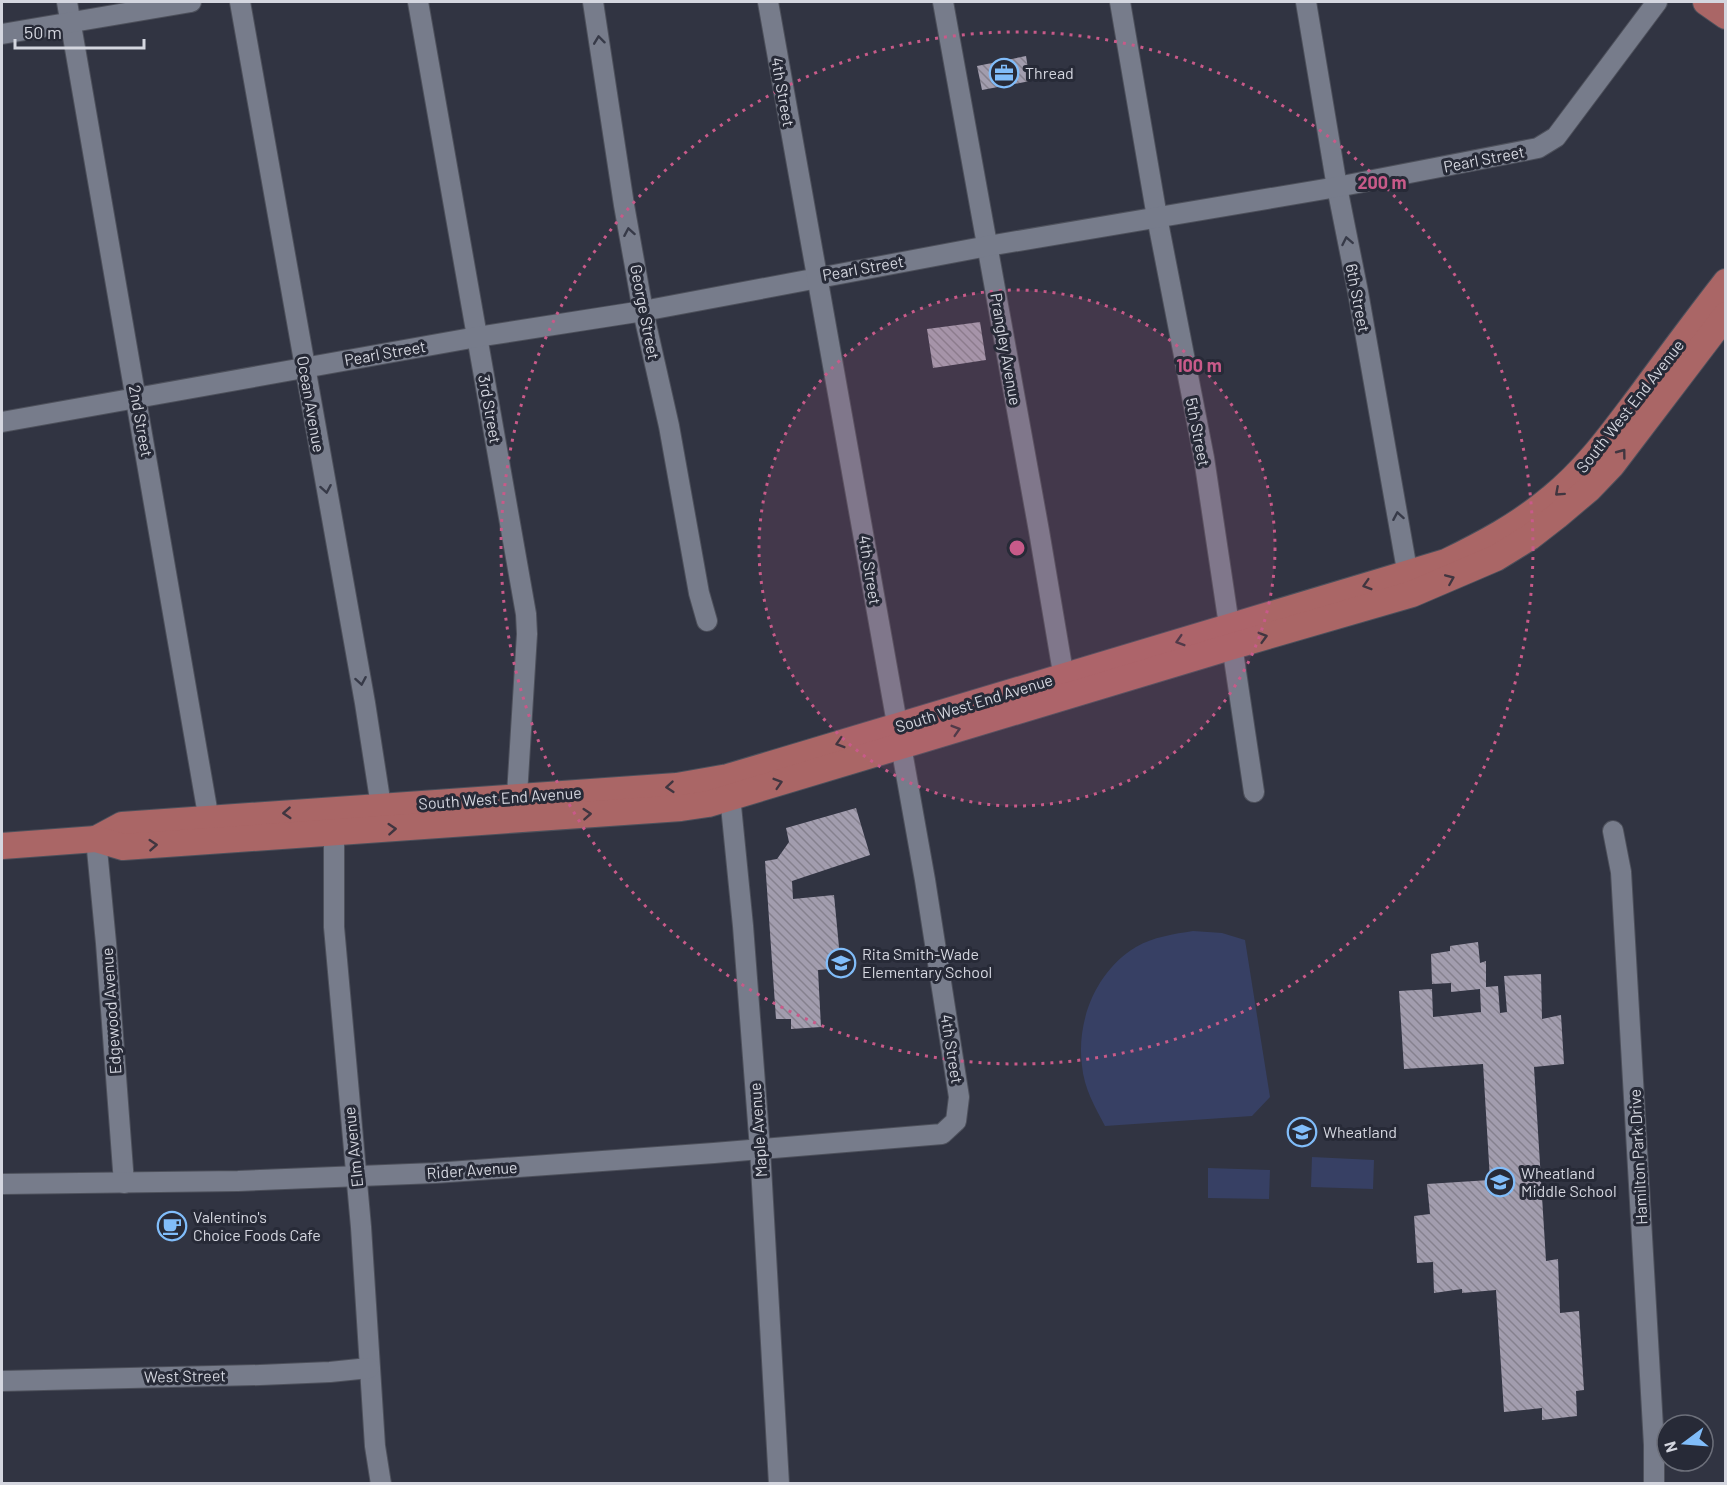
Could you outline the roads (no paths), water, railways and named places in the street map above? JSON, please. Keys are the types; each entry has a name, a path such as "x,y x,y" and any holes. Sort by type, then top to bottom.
{"main road":[{"path":"1706,2 1725,16"},
{"name":"South West End Avenue","path":"1410,583 1518,524 1576,476 1603,446 1725,282"},
{"name":"South West End Avenue","path":"334,821 381,806 681,808 730,788 898,736 1496,558 1530,537 1589,489 1612,465 1725,315"},
{"name":"South West End Avenue","path":"2,846 96,839 122,825 211,830 516,808"}],"street":[{"name":"2nd Street","path":"67,2 211,830"},
{"path":"2,34 191,2"},
{"name":"Ocean Avenue","path":"240,2 365,703 381,806"},
{"name":"3rd Street","path":"418,2 526,614 527,634 516,808"},
{"name":"George Street","path":"593,2 624,204 669,426 699,593 707,621"},
{"name":"4th Street","path":"768,2 927,893 959,1097 956,1121 942,1134"},
{"name":"Prangley Avenue","path":"943,2 1065,686"},
{"name":"5th Street","path":"1120,2 1157,217 1204,458 1254,792"},
{"name":"6th Street","path":"1306,2 1337,187 1410,583"},
{"name":"Pearl Street","path":"2,422 477,337 644,310 988,246 1337,187 1538,148 1556,137 1657,2"},
{"name":"Maple Avenue","path":"730,788 760,1149 779,1484"},
{"name":"Elm Avenue","path":"334,821 334,927 361,1227 375,1446 381,1484"},
{"name":"Hamilton Park Drive","path":"1613,831 1622,884 1654,1433 1654,1484"},
{"name":"Edgewood Avenue","path":"96,839 124,1183"},
{"name":"Rider Avenue","path":"2,1184 124,1183 435,1173 942,1134"},
{"name":"West Street","path":"2,1381 260,1375 369,1368"}],"place":[{"name":"Thread","path":"1004,73"},
{"name":"Rita Smith-Wade Elementary School","path":"841,963"},
{"name":"Wheatland","path":"1302,1132"},
{"name":"Wheatland Middle School","path":"1500,1182"},
{"name":"Valentino's Choice Foods Cafe","path":"172,1226"}]}
